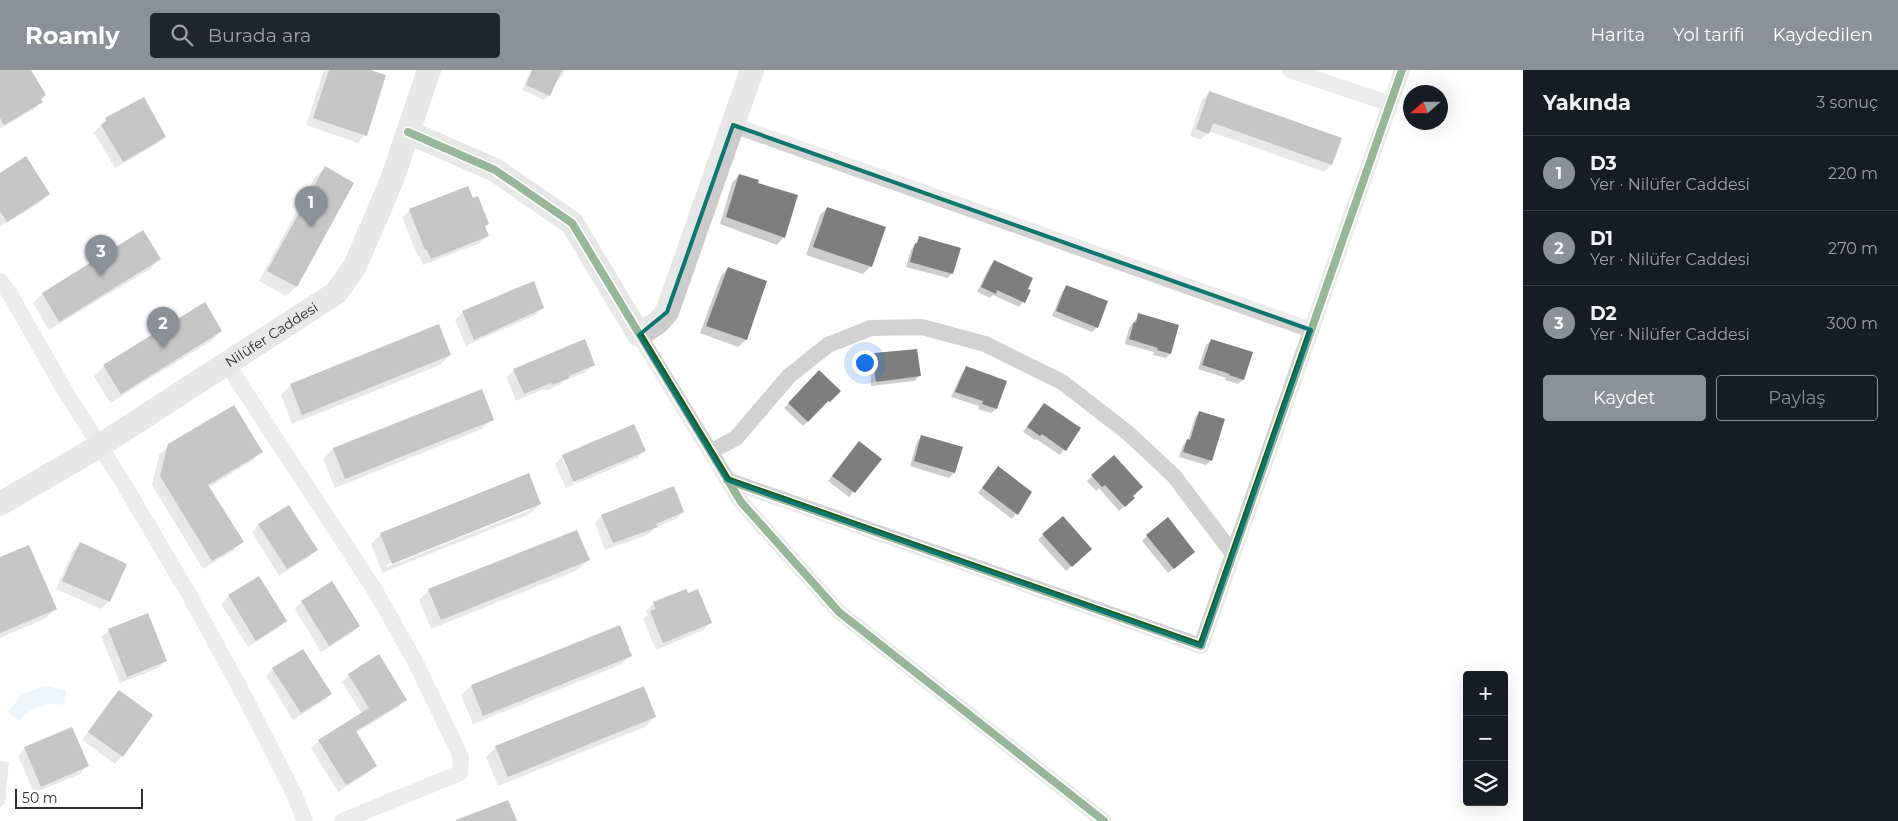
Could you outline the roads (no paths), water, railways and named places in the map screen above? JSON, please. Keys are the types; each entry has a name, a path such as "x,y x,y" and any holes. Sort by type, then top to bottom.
{"street":[{"name":"Nilüfer Caddesi","path":"0,504 99,446 336,293 356,266 392,180 429,70"},
{"path":"639,334 657,323 667,312 752,70"},
{"path":"1290,70 1390,104"},
{"path":"727,480 1201,646 1402,70"},
{"path":"733,125 1311,330"},
{"path":"408,132 495,170 572,223 741,502 839,612 1104,821"},
{"path":"0,280 194,604 248,703 295,796 305,821"},
{"path":"710,452 736,438 789,376 828,345 871,328 922,327 985,344 1062,382 1128,433 1174,476 1233,554"},
{"path":"228,364 372,585 415,661 460,757 460,772 342,821"}],"place":[{"name":"D3","path":"311,227"},
{"name":"D2","path":"101,276"},
{"name":"D1","path":"163,348"}]}
